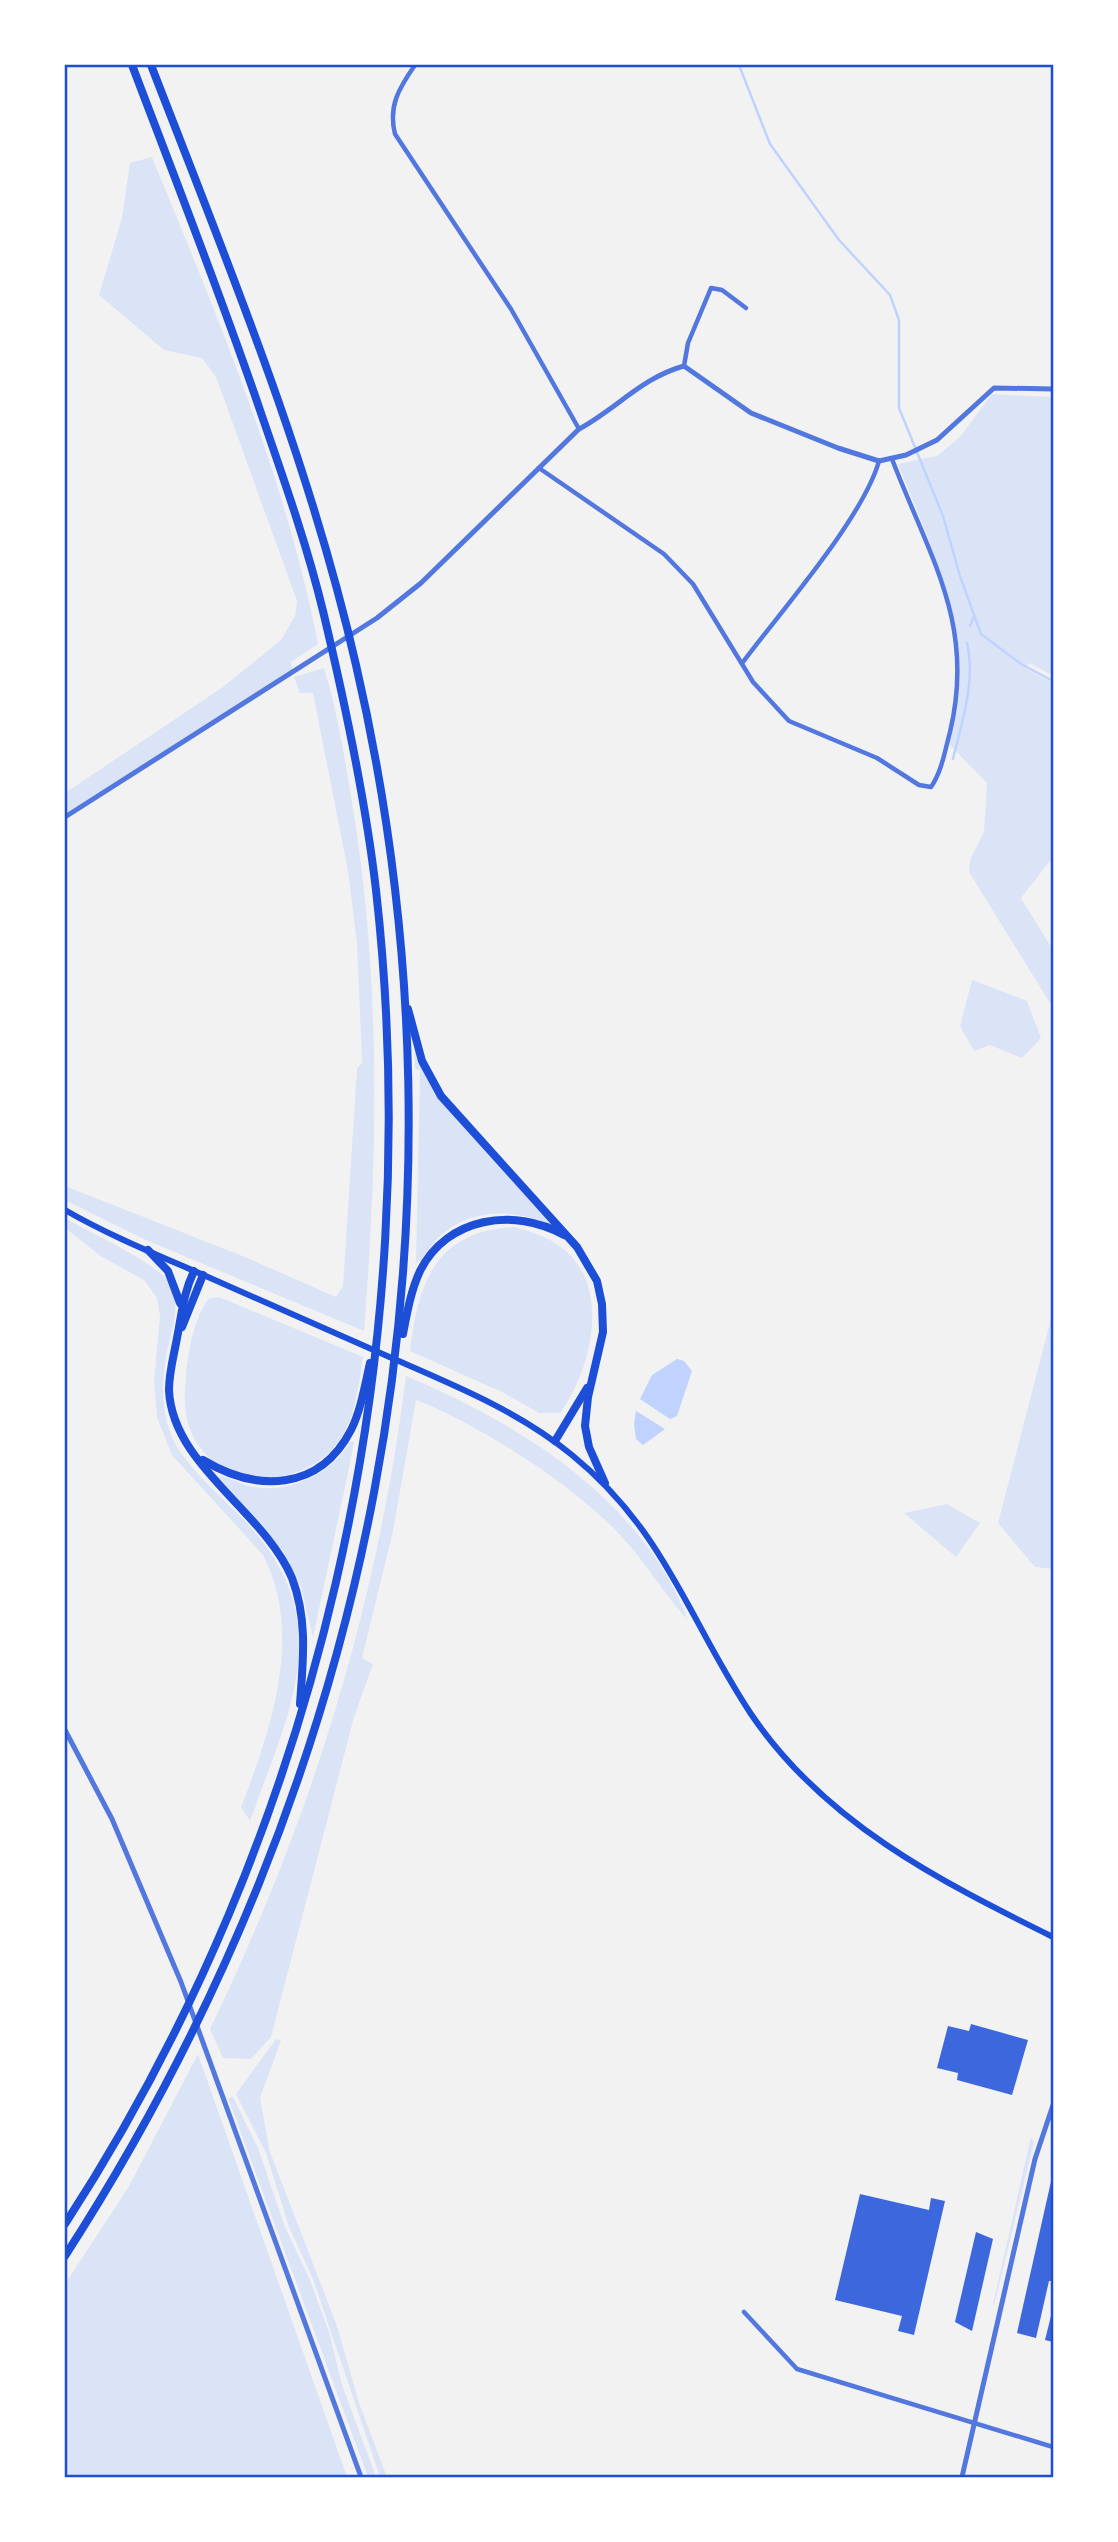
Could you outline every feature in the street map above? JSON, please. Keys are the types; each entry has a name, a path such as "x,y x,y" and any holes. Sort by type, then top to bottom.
{"highway":[{"path":"65,2224 135,2105 197,1983 267,1816 300,1717 329,1612 349,1524 370,1406 388,1196 387,1040 376,890 357,767 321,605 292,503 226,312 132,65"},
{"path":"65,2256 132,2149 205,2010 273,1853 328,1689 367,1529 394,1367 404,1278 408,1108 404,997 385,819 362,694 342,607 310,496 244,306 151,65"},
{"path":"404,997 422,1061 441,1096 569,1238 592,1269 602,1304 603,1332 591,1379 585,1426 589,1447 605,1483"},
{"path":"394,1367 416,1280 427,1259 450,1236 479,1223 510,1220 539,1224 569,1238"},
{"path":"148,1250 173,1279 180,1307"},
{"path":"194,1271 180,1307 178,1336 169,1379 170,1399 179,1430 199,1458 270,1540 292,1578 301,1608 305,1640 300,1717"},
{"path":"178,1336 204,1275"},
{"path":"199,1458 230,1475 263,1482 295,1478 324,1462 346,1438 356,1419 378,1329"},
{"path":"555,1441 591,1379"}],"main road":[{"path":"65,1210 194,1271 505,1410 555,1441 605,1483 660,1552 728,1676 788,1763 831,1806 873,1838 923,1870 1053,1937"}],"street":[{"path":"415,65 391,111 395,134 511,309 579,429"},
{"path":"684,366 688,343 711,288 722,290 746,308"},
{"path":"65,817 377,618 421,583 579,429 608,413 649,379 684,366"},
{"path":"684,366 751,413 878,461 906,455 925,447 950,431 994,388 1053,389"},
{"path":"539,468 664,554 693,584 753,682 789,721 877,758 919,785 931,787 937,778 954,716 958,666 956,628 935,564 892,459"},
{"path":"743,662 851,516 875,474 878,461"},
{"path":"65,1730 130,1858 207,2052 361,2477"},
{"path":"962,2477 1035,2159 1053,2105"},
{"path":"744,2312 797,2369 1053,2447"}],"shaded area":[{"path":"152,157 224,336 268,458 304,581 318,644 291,662 293,671 65,816 65,793 223,687 281,640 295,616 297,601 216,377 202,358 164,350 99,295 122,218 130,163"},
{"path":"992,394 1053,397 1053,676 1030,663 1025,668 1053,683 1053,857 1021,898 1053,950 1053,1008 969,872 970,860 984,832 987,783 947,742 954,702 954,631 938,566 898,464 937,456 960,437"},
{"path":"324,668 337,720 353,808 362,873 372,1004 374,1134 364,1331 148,1241 65,1200 65,1186 245,1257 336,1297 343,1286 357,1069 362,1062 357,944 348,871 313,693 300,693 294,677"},
{"path":"972,980 1027,1001 1041,1038 1022,1058 990,1045 974,1051 960,1026"},
{"path":"414,1034 444,1105 557,1228 542,1221 511,1214 479,1216 450,1228 416,1263 420,1070 415,1069"},
{"path":"65,1218 139,1258 169,1283 174,1294 175,1317 165,1364 163,1390 165,1415 170,1432 192,1467 245,1521 274,1558 291,1594 298,1630 298,1666 291,1703 250,1821 241,1807 263,1746 279,1682 281,1617 275,1585 263,1555 172,1455 157,1417 154,1381 160,1316 157,1298 144,1280 102,1257 65,1228"},
{"path":"514,1227 542,1236 561,1247 581,1269 589,1288 592,1310 587,1355 571,1396 560,1413 539,1413 504,1393 410,1351 419,1303 426,1282 436,1265 449,1250 466,1238 487,1231"},
{"path":"219,1297 363,1357 354,1407 343,1435 328,1454 309,1467 287,1475 264,1478 241,1475 220,1466 202,1451 190,1429 185,1398 192,1339 196,1322 208,1299"},
{"path":"1053,1311 1053,1569 1035,1567 998,1523"},
{"path":"406,1376 492,1417 572,1470 608,1502 640,1537 667,1576 688,1620 630,1546 578,1497 497,1441 416,1400 393,1531 362,1658 373,1664 354,1717 271,2037 251,2059 223,2058 210,2029 279,1871 335,1711 377,1546"},
{"path":"350,1442 354,1442 313,1637 301,1587 283,1551 218,1476 263,1488 293,1485 320,1473 332,1464"},
{"path":"947,1504 980,1523 956,1557 904,1513"},
{"path":"276,2039 281,2040 260,2098 270,2152 337,2326 359,2403 387,2477 380,2477 313,2279 289,2227 266,2153 236,2094"},
{"path":"198,2054 347,2477 65,2477 65,2284 128,2188"},
{"path":"233,2097 258,2148 285,2227 310,2280 329,2332 342,2385 376,2477 368,2477 228,2098"},
{"path":"1031,2137 1034,2142 994,2306 993,2304"}],"water":[{"path":"677,1359 684,1361 692,1371 677,1416 670,1419 640,1399 652,1375"},
{"path":"636,1411 665,1429 643,1445 636,1439"}],"building":[{"path":"971,2024 1028,2040 1012,2095 957,2080 958,2073 937,2068 948,2026 969,2031"},
{"path":"1052,2177 1053,2281 1049,2281 1036,2338 1017,2333"},
{"path":"860,2194 929,2210 931,2198 945,2201 914,2335 898,2331 902,2316 835,2300"},
{"path":"976,2232 993,2239 972,2331 955,2322"},
{"path":"1053,2308 1053,2342 1045,2340"}],"waterway":[{"path":"739,65 770,144 839,240 890,295 899,320 899,408 943,516 960,576 981,634 1021,664 1053,681"},
{"path":"970,626 974,616"},
{"path":"953,759 969,687 967,643"}]}
